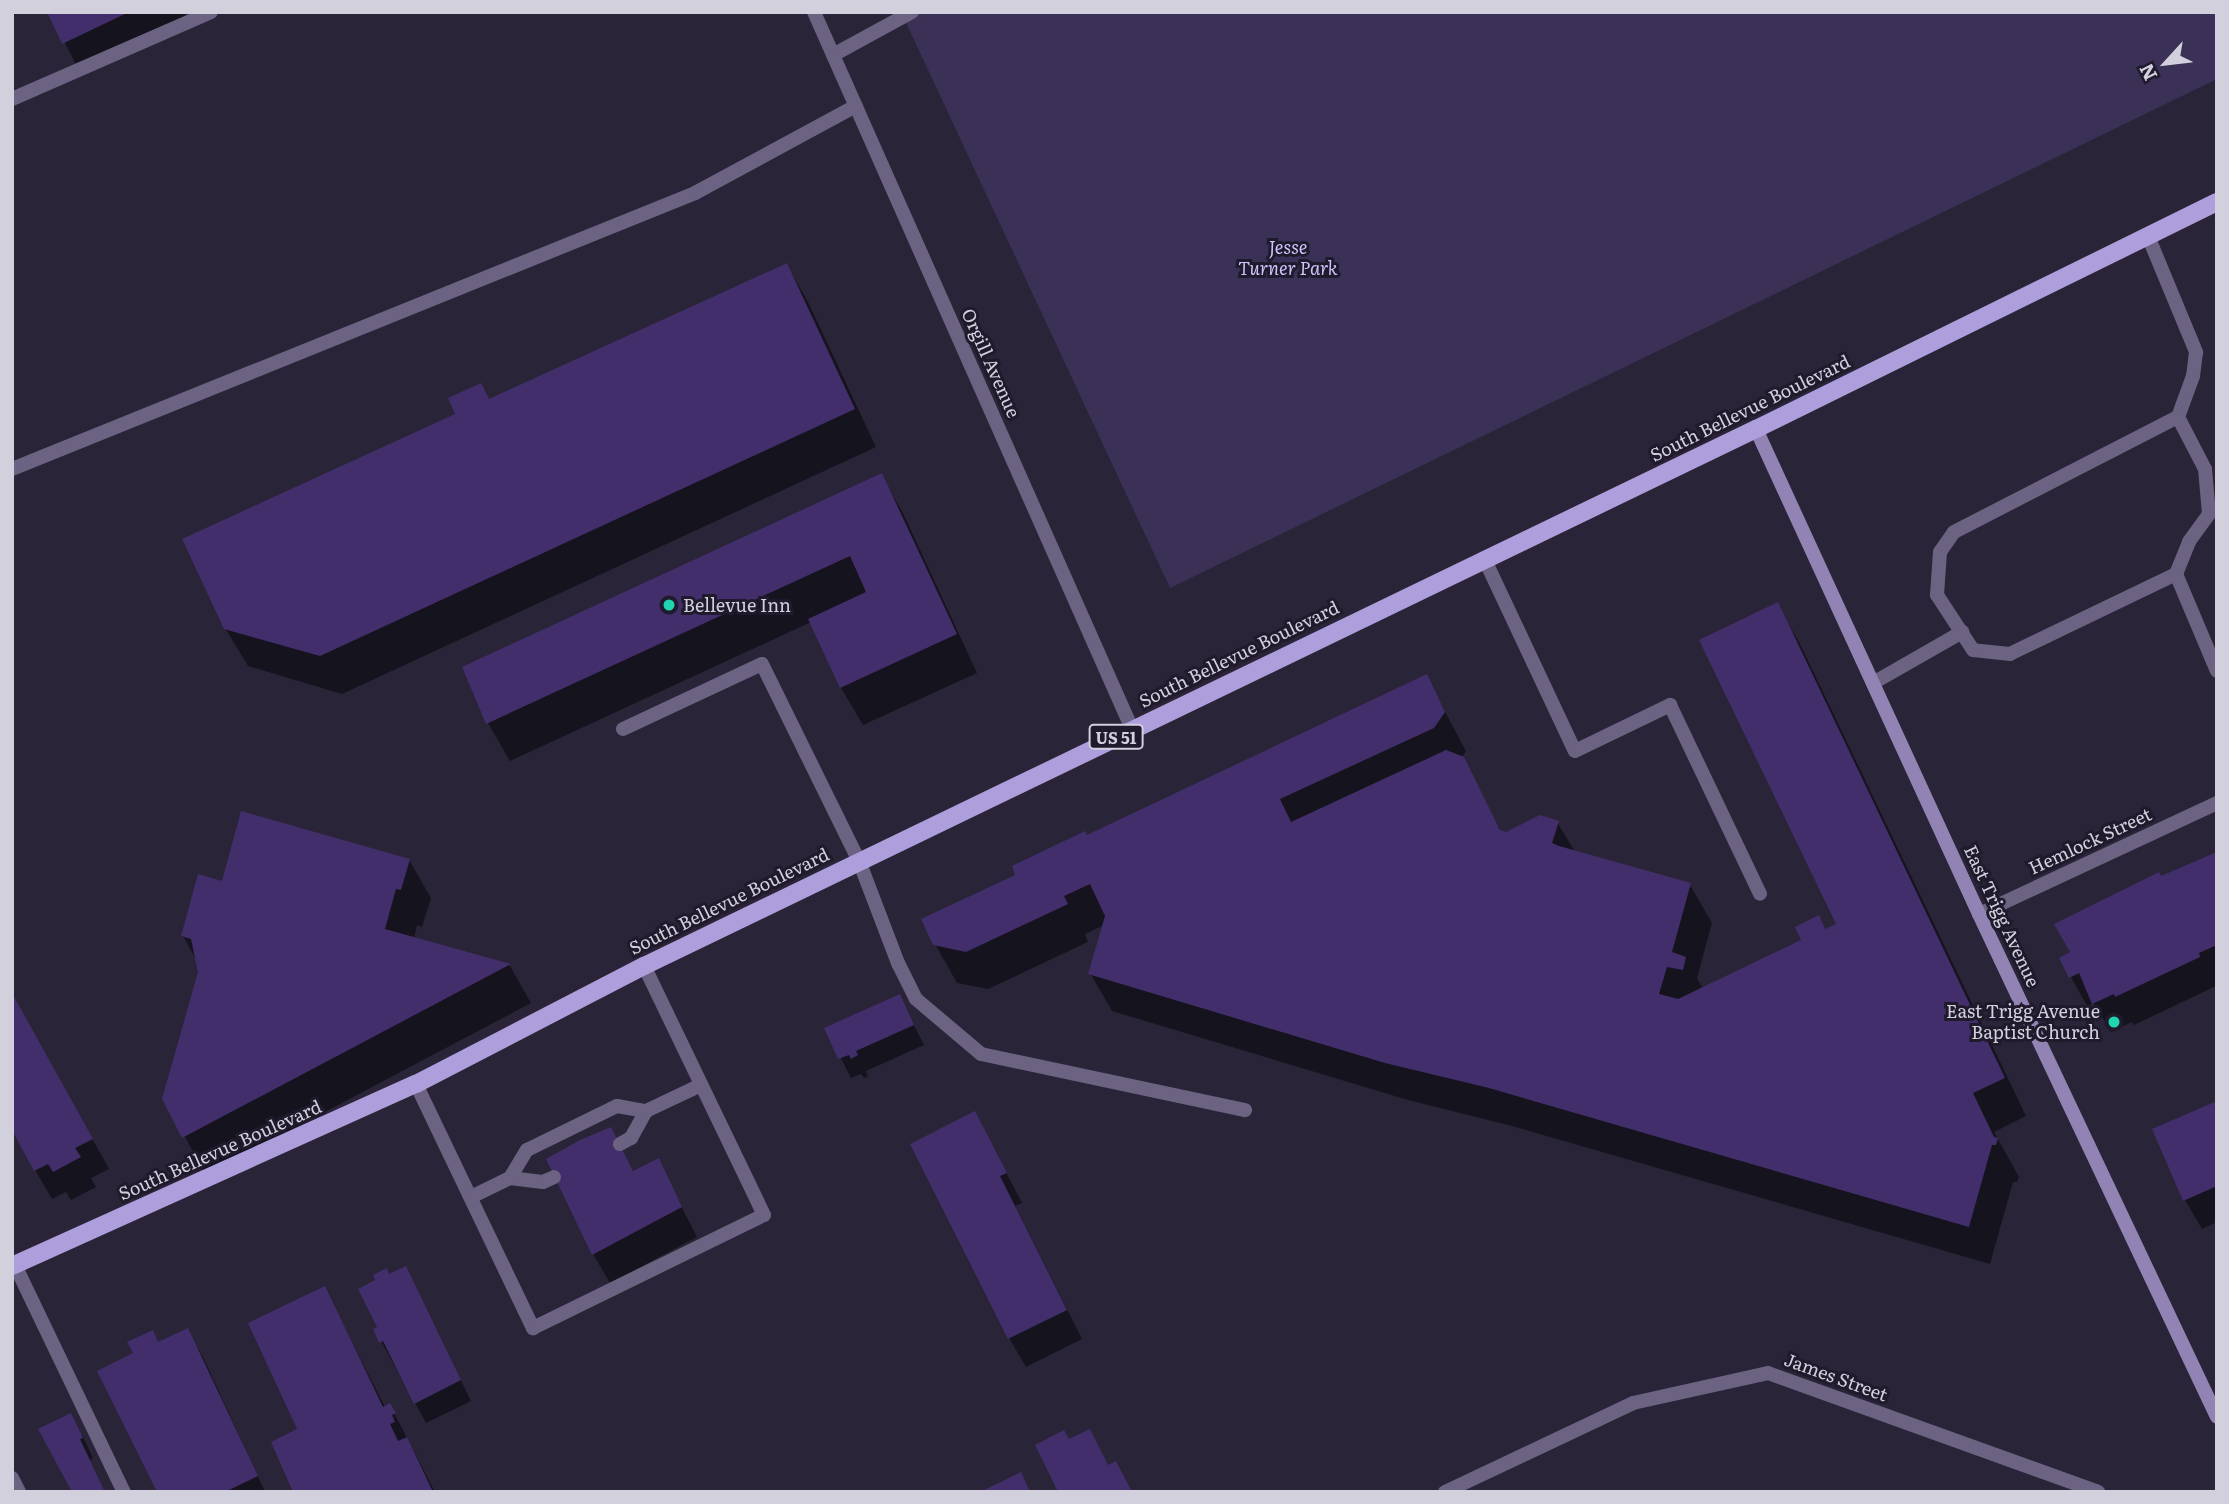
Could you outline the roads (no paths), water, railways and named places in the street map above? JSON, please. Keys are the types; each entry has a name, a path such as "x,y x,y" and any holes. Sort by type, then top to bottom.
{"main road":[{"name":"South Bellevue Boulevard","path":"14,1266 416,1084 644,966 1484,558 1756,429 2217,202"}],"street":[{"path":"12,99 211,12"},
{"name":"Orgill Avenue","path":"814,12 1132,729"},
{"path":"833,55 912,12"},
{"path":"12,469 695,193 856,106"},
{"path":"2148,236 2196,352 2193,376 2178,417 1954,532 1940,552 1937,596 1973,650 2010,654 2176,574 2189,542 2209,514 2205,469 2178,417"},
{"name":"East Trigg Avenue","path":"1756,429 1979,914 2217,1417"},
{"path":"1484,558 1575,751 1670,705 1759,894"},
{"path":"2176,574 2217,671"},
{"path":"1873,683 1962,632"},
{"path":"623,729 762,664 859,861 898,963 916,999 981,1054 1245,1110"},
{"name":"Hemlock Street","path":"1979,914 2217,803"},
{"path":"416,1084 533,1328 764,1215 644,966"},
{"path":"471,1197 510,1178 527,1150 617,1106 646,1111 701,1085"},
{"path":"620,1144 631,1138 646,1111"},
{"path":"510,1178 543,1182 554,1177"},
{"path":"14,1266 124,1492"},
{"name":"James Street","path":"1445,1492 1633,1403 1768,1373 2098,1492"},
{"path":"12,1478 19,1492"}],"place":[{"name":"Bellevue Inn","path":"669,605"},
{"name":"East Trigg Avenue Baptist Church","path":"2114,1022"}],"park label":[{"name":"Jesse Turner Park","path":"1288,258"}]}
